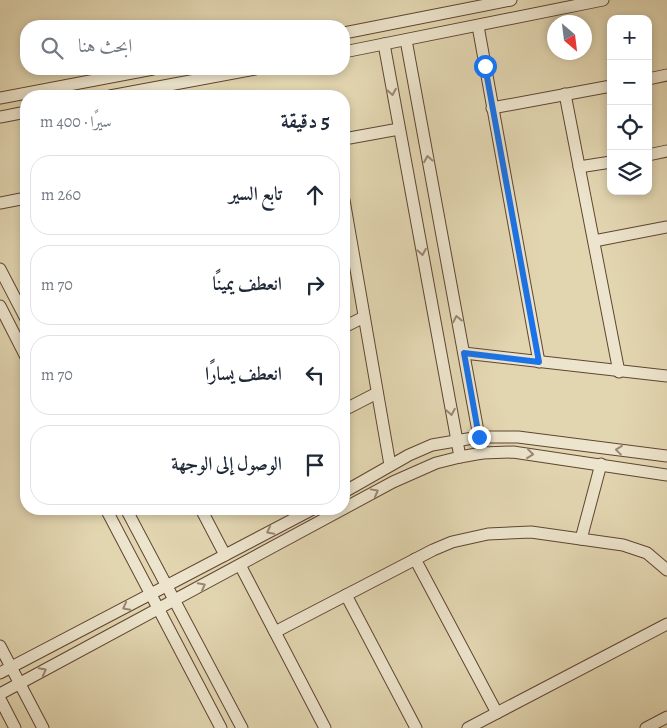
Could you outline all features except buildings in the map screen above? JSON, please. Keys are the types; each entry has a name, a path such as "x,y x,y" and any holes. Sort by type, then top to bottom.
{"street":[{"path":"350,31 511,0"},
{"path":"350,51 603,0"},
{"path":"478,26 539,362"},
{"path":"406,40 482,453"},
{"path":"384,44 460,457"},
{"path":"42,90 121,75"},
{"path":"171,90 231,75"},
{"path":"652,78 667,75"},
{"path":"492,108 607,87"},
{"path":"0,98 20,94"},
{"path":"565,94 619,372"},
{"path":"0,117 20,113"},
{"path":"350,139 399,129"},
{"path":"652,154 667,151"},
{"path":"579,168 607,163"},
{"path":"0,203 20,199"},
{"path":"594,241 667,228"},
{"path":"350,242 390,465"},
{"path":"0,269 20,307"},
{"path":"0,306 20,344"},
{"path":"350,324 364,317"},
{"path":"464,353 667,376"},
{"path":"350,407 377,393"},
{"path":"350,488 390,465 432,445 456,439 518,436 667,456"},
{"path":"350,506 414,471 460,457 482,453 513,452 667,474"},
{"path":"582,539 601,464"},
{"path":"109,515 221,728"},
{"path":"129,515 242,728"},
{"path":"204,515 225,555"},
{"path":"0,673 302,515"},
{"path":"0,694 333,515"},
{"path":"275,632 415,559 452,542 488,534 521,532 582,539 635,548 657,560 667,570"},
{"path":"415,559 497,713"},
{"path":"240,565 326,728"},
{"path":"346,595 416,728"},
{"path":"468,728 667,624"},
{"path":"0,646 43,728"},
{"path":"0,699 15,728"},
{"path":"646,728 667,717"}],"route":[{"path":"479,437 464,353 539,362 485,66"}]}
